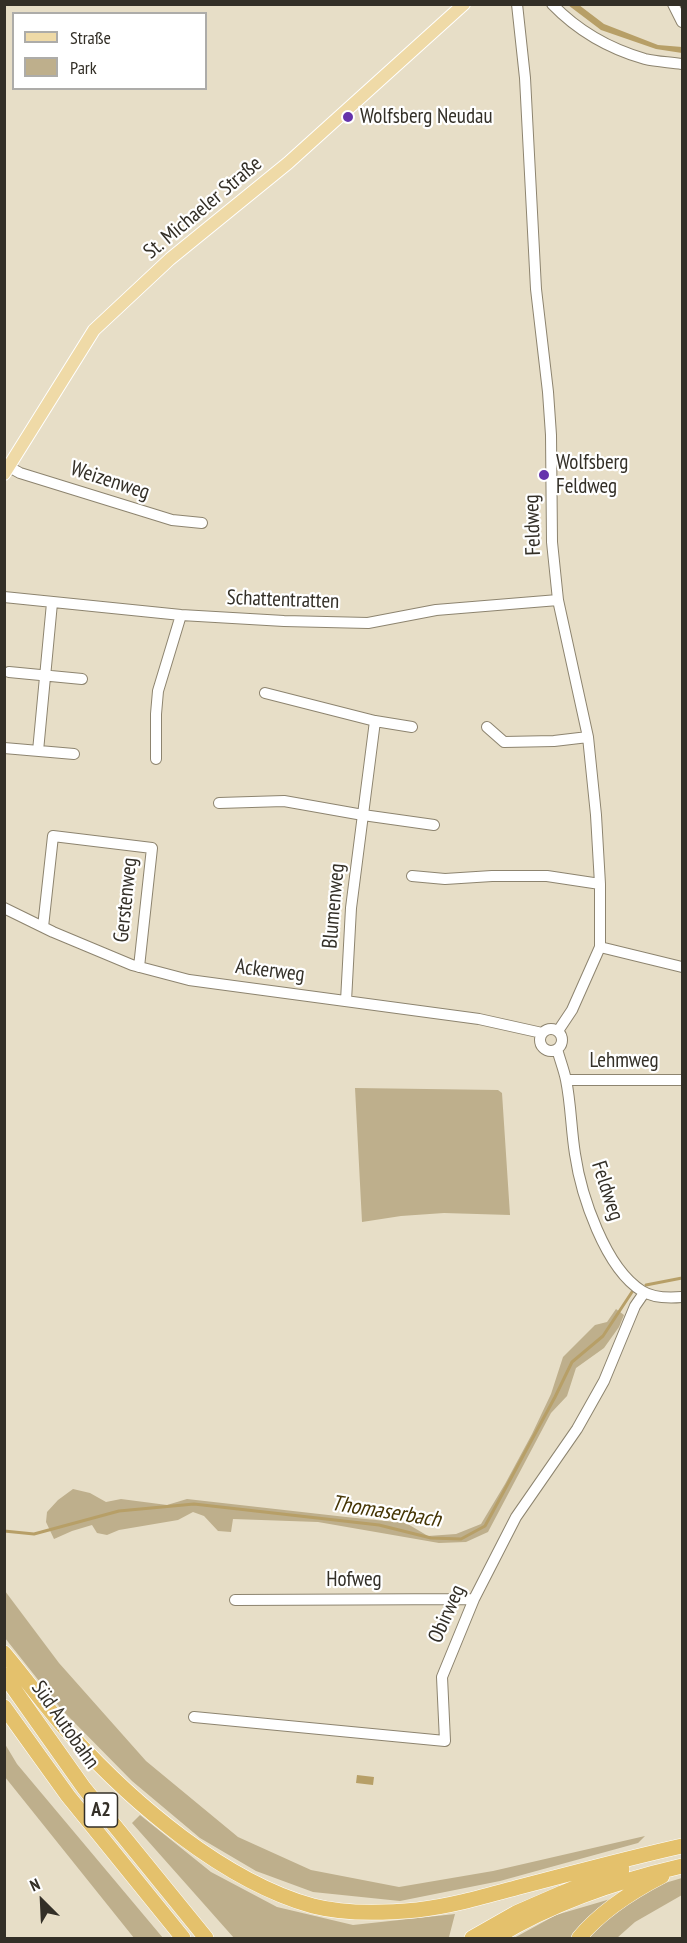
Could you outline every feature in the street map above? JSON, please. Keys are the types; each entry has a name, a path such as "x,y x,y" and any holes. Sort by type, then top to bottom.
{"highway":[{"path":"4,1653 70,1734 124,1787 176,1832 225,1867 269,1891 315,1907 351,1911 419,1910 476,1898 682,1846"},
{"name":"Süd Autobahn","path":"4,1675 84,1788 206,1938"},
{"name":"Süd Autobahn","path":"4,1707 68,1796 183,1938"},
{"path":"472,1938 516,1913 616,1871 682,1861"},
{"path":"495,1938 568,1902 682,1861"},
{"path":"579,1938 608,1909 682,1861"}],"main road":[{"name":"St. Michaeler Straße","path":"7,471 94,330 170,259 288,163 464,4"}],"street":[{"name":"Feldweg","path":"517,4 525,78 536,289 551,435 552,542 558,600 588,737 600,884 600,947 572,1010 558,1031"},
{"path":"552,4 564,17 597,40 646,59 682,64"},
{"path":"673,4 682,22"},
{"name":"Weizenweg","path":"7,471 172,520 202,523"},
{"name":"Schattentratten","path":"4,597 182,615 368,623 436,610 558,600"},
{"path":"38,751 52,603"},
{"path":"156,759 158,691 182,615"},
{"path":"9,672 82,679"},
{"path":"265,693 375,721 412,727"},
{"name":"Blumenweg","path":"346,1001 351,908 375,721"},
{"path":"487,728 504,742 554,741 588,737"},
{"path":"4,748 75,754"},
{"path":"219,803 284,801 363,816 434,825"},
{"name":"Gerstenweg","path":"43,927 52,836 152,848 139,967"},
{"path":"412,876 445,879 547,876 600,884"},
{"name":"Ackerweg","path":"4,908 139,967 189,980 479,1019 542,1033"},
{"path":"600,947 682,967"},
{"path":"549,1028 558,1031 563,1040 560,1047 549,1051 543,1048 540,1041 542,1033 549,1028"},
{"name":"Feldweg","path":"557,1049 566,1080 575,1155 586,1203 609,1252 631,1283 644,1293"},
{"name":"Lehmweg","path":"566,1080 682,1080"},
{"path":"644,1293 671,1298 682,1297"},
{"name":"Obirweg","path":"194,1717 445,1741 442,1677 474,1599 516,1517 577,1429 604,1381 635,1306 644,1293"},
{"name":"Hofweg","path":"235,1600 474,1599"}],"green space":[{"path":"355,1088 498,1090 502,1093 510,1215 444,1213 362,1222"},
{"path":"616,1309 624,1315 619,1327 604,1348 576,1368 567,1396 551,1413 488,1532 466,1542 439,1543 318,1522 233,1519 231,1532 218,1531 204,1516 193,1512 178,1520 119,1530 107,1535 97,1533 92,1525 54,1539 46,1522 47,1512 73,1489 90,1493 106,1502 121,1499 167,1505 187,1499 406,1523 428,1536 456,1534 481,1524 532,1434 551,1394 563,1357 595,1325 607,1322"},
{"path":"5,1591 59,1663 146,1761 238,1837 311,1870 399,1887 493,1871 645,1836 638,1843 500,1881 400,1901 313,1892 256,1871 200,1838 132,1781 62,1710 5,1638"},
{"path":"5,1744 17,1764 163,1938 134,1938 5,1777"},
{"path":"140,1815 211,1872 277,1907 353,1925 455,1914 449,1937 234,1938 132,1823"},
{"path":"682,1878 682,1895 635,1922 617,1938 514,1938 556,1915"}],"shaded area":[{"path":"568,5 579,5 604,24 658,45 682,47 682,53 656,49 601,30"},
{"path":"357,1775 374,1777 373,1785 356,1783"}],"waterway":[{"name":"Thomaserbach","path":"646,1285 682,1278"},
{"name":"Thomaserbach","path":"4,1531 34,1534 119,1511 194,1504 379,1525 431,1538 461,1539 485,1526 572,1362 603,1336 632,1292"}],"place":[{"name":"Wolfsberg Neudau","path":"348,117"},
{"name":"Wolfsberg Feldweg","path":"544,475"}]}
